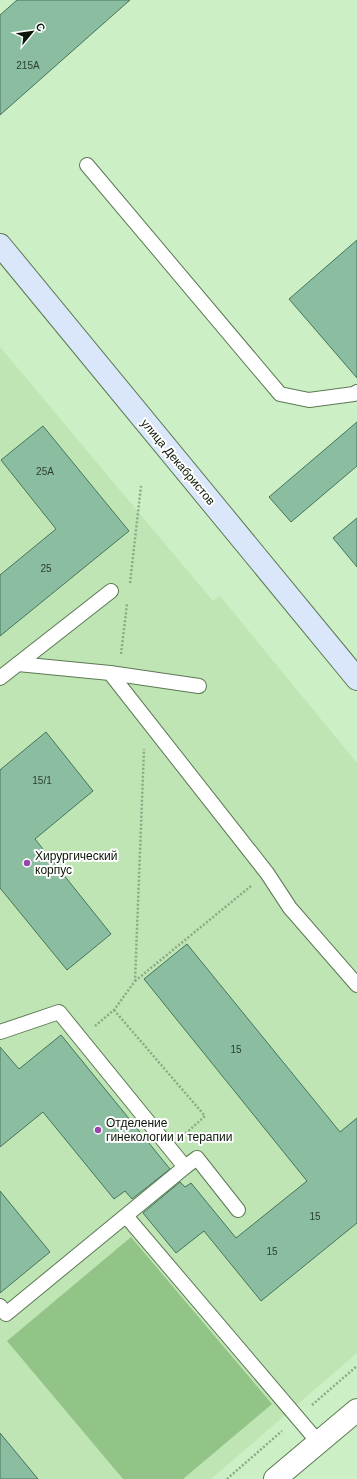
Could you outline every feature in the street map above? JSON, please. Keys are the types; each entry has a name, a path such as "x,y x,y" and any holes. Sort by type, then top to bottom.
{"main road":[{"name":"улица Декабристов","path":"0,245 357,679"}],"street":[{"path":"283,1476 318,1443 357,1410"}],"lane":[{"path":"87,165 280,394 309,400 354,394 357,392"},
{"path":"0,678 110,591"},
{"path":"18,664 125,674 200,686"},
{"path":"110,673 267,873 290,908 357,986"},
{"path":"0,1032 59,1012 185,1167"},
{"path":"0,1306 6,1314 197,1158 238,1210"},
{"path":"126,1216 318,1443"}],"path":[{"path":"130,586 141,486"},
{"path":"125,674 121,655 128,602"},
{"path":"135,981 145,718"},
{"path":"80,1038 114,1010 135,981 267,873"},
{"path":"114,1010 205,1116 169,1147"}],"shaded area":[{"path":"0,347 213,601 220,596 357,763 357,1353 211,1479 0,1479"},
{"path":"131,1237 272,1404 183,1479 123,1479 7,1341"}],"building":[{"path":"17,0 130,0 0,115 0,15"},
{"path":"357,240 357,378 289,299"},
{"path":"357,422 357,466 291,522 269,497"},
{"path":"43,426 129,531 0,636 0,575 56,529 1,460"},
{"path":"357,518 357,567 333,538"},
{"path":"46,732 93,791 35,839 111,934 67,970 0,888 0,770"},
{"path":"187,944 340,1132 357,1118 357,1223 261,1301 204,1231 176,1253 143,1213 180,1182 185,1187 191,1183 236,1238 307,1181 144,979"},
{"name":"Отделение гинекологии и терапии","path":"61,1035 170,1169 132,1199 125,1191 114,1199 43,1112 0,1147 0,1047 19,1069"},
{"path":"0,1191 50,1252 0,1293"},
{"path":"0,1433 38,1479 0,1479"}],"place":[{"name":"Хирургический корпус","path":"27,863"},
{"name":"Отделение гинекологии и терапии","path":"98,1130"}]}
